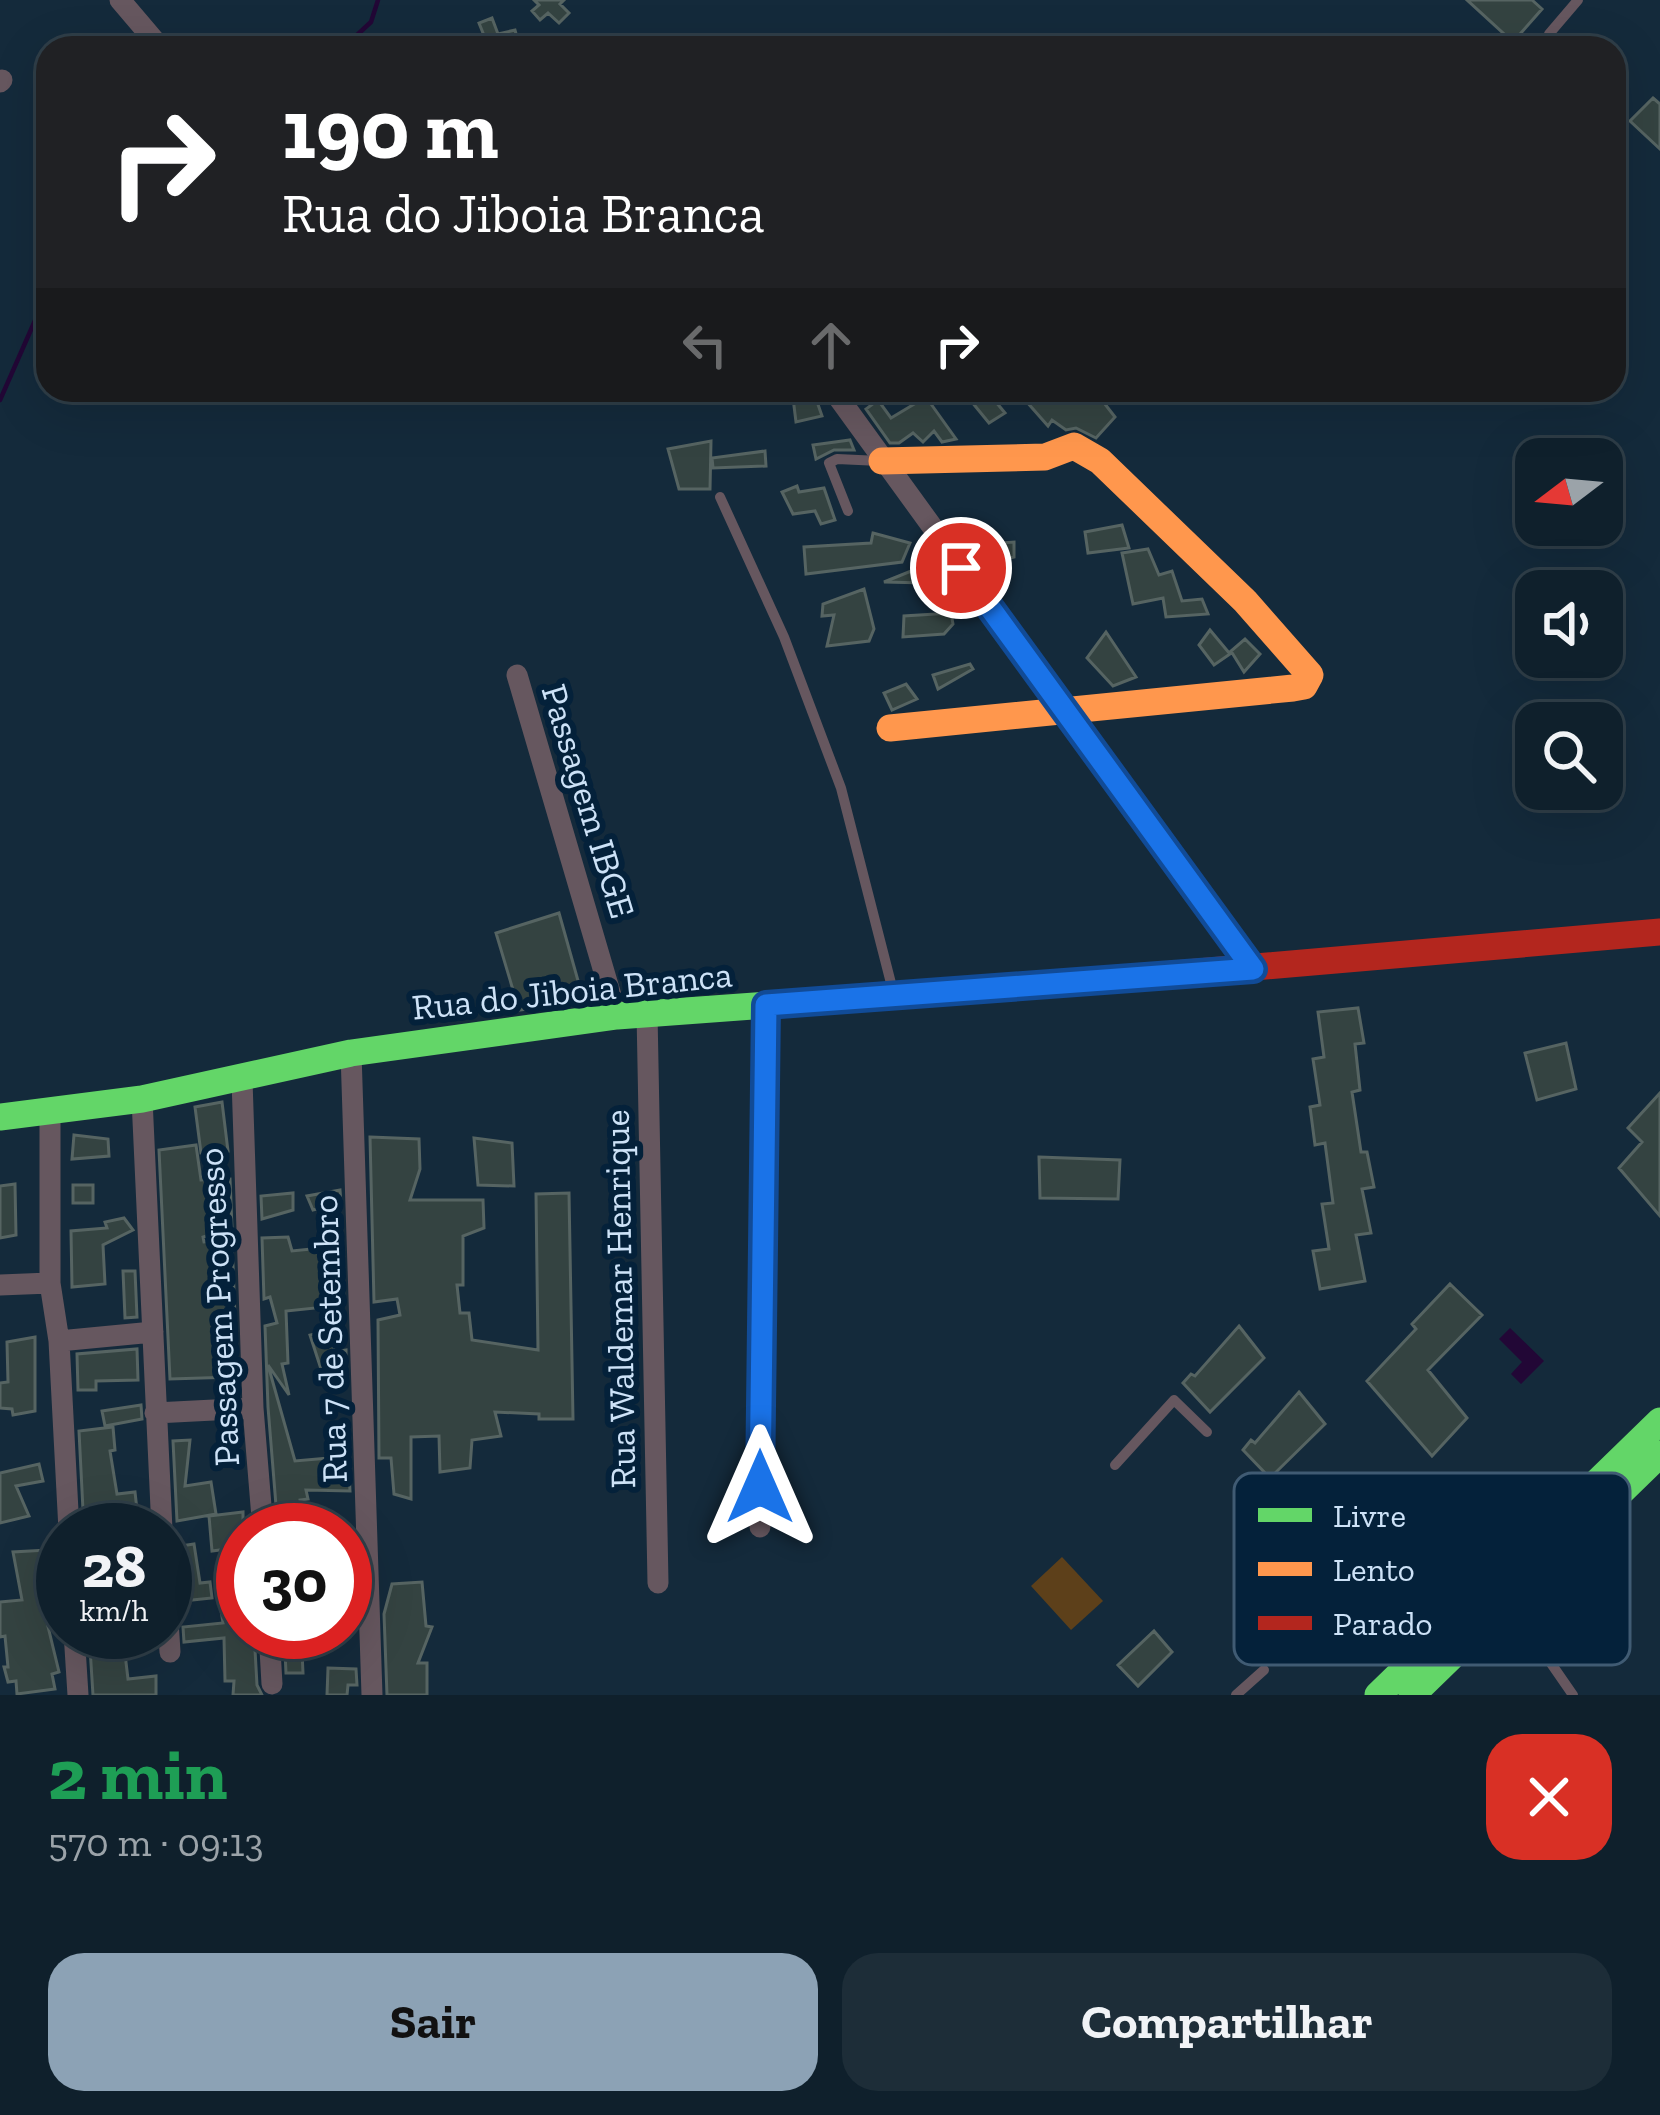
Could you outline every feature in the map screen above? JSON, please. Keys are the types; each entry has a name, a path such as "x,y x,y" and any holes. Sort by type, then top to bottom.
{"main road":[{"path":"882,460 1045,457 1074,446 1100,461 1245,601 1310,675 1309,682 1293,688 890,728"},
{"name":"Rua do Jiboia Branca","path":"0,1117 142,1099 351,1053 617,1016 1253,969 1660,932"},
{"path":"1606,1473 1660,1421"},
{"path":"1630,1483 1660,1454"},
{"path":"1378,1695 1409,1665"},
{"path":"1412,1695 1443,1665"}],"street":[{"path":"120,0 151,36"},
{"path":"841,402 1253,969"},
{"name":"Passagem IBGE","path":"517,675 617,1016"},
{"path":"760,1528 766,1005"},
{"name":"Rua Waldemar Henrique","path":"647,1013 658,1583"},
{"name":"Rua 7 de Setembro","path":"351,1053 372,1695"},
{"name":"Passagem Progresso","path":"242,1080 261,1503"},
{"path":"142,1099 160,1503"},
{"path":"50,1109 50,1283 59,1341 68,1503"},
{"path":"0,1285 50,1283"},
{"path":"59,1341 153,1333"},
{"path":"155,1413 254,1408"},
{"path":"76,1659 78,1695"},
{"path":"271,1659 272,1684"}],"lane":[{"path":"1548,36 1578,0"},
{"path":"848,511 830,463 882,460"},
{"path":"720,497 784,637 841,788 894,997"},
{"path":"1115,1466 1174,1400 1208,1432"},
{"path":"1552,1665 1573,1695"},
{"path":"1236,1695 1264,1670"}],"shaded area":[{"path":"1510,1328 1544,1361 1521,1384 1511,1374 1522,1362 1499,1339"},
{"path":"1062,1557 1103,1601 1071,1630 1031,1586"}],"building":[{"path":"534,0 564,0 560,4 569,13 559,23 548,13 540,20 532,11 539,5"},
{"path":"1467,0 1532,0 1542,9 1518,36 1506,36"},
{"path":"492,18 498,34 515,30 517,36 484,36 479,23"},
{"path":"1653,98 1660,104 1660,149 1630,121"},
{"path":"794,402 817,402 822,416 796,422"},
{"path":"879,402 891,418 918,402 930,402 956,439 942,442 934,431 923,442 913,433 890,443 866,409"},
{"path":"972,402 996,402 1005,413 989,423"},
{"path":"1027,402 1103,402 1115,417 1096,438 1076,428 1066,430 1052,420 1048,426"},
{"path":"850,440 854,450 834,450 816,459 813,445"},
{"path":"711,441 710,489 679,489 668,449"},
{"path":"765,451 766,466 713,468 712,458"},
{"path":"797,486 799,492 824,488 835,520 821,524 815,511 793,514 782,492"},
{"path":"1122,525 1129,548 1088,553 1085,532"},
{"path":"873,533 910,543 902,562 806,574 804,547 871,543"},
{"path":"1014,542 1014,557 978,565 971,545"},
{"path":"1148,549 1159,575 1172,571 1182,601 1202,599 1208,614 1166,617 1163,598 1133,604 1122,553"},
{"path":"926,565 931,577 926,583 884,582"},
{"path":"864,589 874,629 869,641 827,646 834,615 822,616 823,604"},
{"path":"951,613 953,624 944,634 903,637 904,616"},
{"path":"1210,630 1230,654 1214,665 1199,645"},
{"path":"1106,632 1136,677 1113,686 1087,658"},
{"path":"1245,639 1260,654 1244,672 1231,651"},
{"path":"970,664 973,669 938,689 933,675"},
{"path":"906,684 917,699 892,710 884,693"},
{"path":"559,913 584,1002 519,1010 496,933"},
{"path":"1358,1008 1364,1043 1355,1044 1360,1090 1352,1092 1361,1152 1367,1152 1374,1187 1362,1189 1371,1233 1356,1235 1365,1281 1320,1289 1313,1251 1329,1249 1322,1204 1333,1203 1325,1143 1315,1145 1310,1107 1320,1105 1313,1059 1324,1057 1318,1012"},
{"path":"1566,1043 1576,1089 1537,1100 1525,1053"},
{"path":"1660,1093 1660,1216 1619,1168 1642,1142 1628,1128"},
{"path":"222,1102 228,1151 201,1153 195,1107"},
{"path":"74,1135 108,1139 109,1156 72,1159"},
{"path":"370,1137 419,1139 420,1169 410,1200 483,1200 484,1228 463,1236 463,1285 457,1285 460,1313 469,1313 472,1340 538,1350 536,1194 569,1193 573,1419 495,1412 501,1436 472,1440 470,1468 440,1472 439,1436 411,1437 411,1499 394,1494 391,1458 379,1458 378,1320 400,1315 397,1299 374,1302"},
{"path":"474,1138 512,1143 514,1186 478,1185"},
{"path":"196,1145 201,1180 230,1179 232,1228 203,1237 204,1242 232,1240 236,1344 229,1344 234,1377 170,1379 159,1150"},
{"path":"1039,1157 1120,1160 1118,1199 1040,1198"},
{"path":"15,1184 16,1235 0,1238 0,1186"},
{"path":"73,1185 93,1185 93,1203 73,1203"},
{"path":"340,1190 341,1203 313,1210 307,1196"},
{"path":"293,1193 293,1210 262,1219 261,1196"},
{"path":"124,1218 133,1230 103,1245 105,1284 72,1287 71,1231 107,1228 105,1222"},
{"path":"288,1237 292,1251 342,1246 344,1305 286,1311 288,1363 282,1364 289,1395 268,1365 295,1461 344,1452 350,1491 306,1490 308,1499 300,1503 276,1503 265,1326 277,1323 270,1297 264,1299 262,1238"},
{"path":"123,1271 135,1271 137,1317 125,1318"},
{"path":"1450,1284 1482,1315 1428,1370 1467,1418 1432,1456 1367,1381"},
{"path":"1239,1326 1264,1358 1210,1412 1183,1383 1191,1374 1195,1376"},
{"path":"332,1330 334,1352 346,1350 346,1368 322,1372 310,1335"},
{"path":"35,1337 35,1411 13,1415 12,1409 0,1408 0,1383 8,1382 7,1342"},
{"path":"137,1349 138,1380 96,1381 96,1390 78,1390 77,1354"},
{"path":"1299,1392 1325,1424 1275,1473 1265,1473 1243,1450 1251,1440 1255,1443"},
{"path":"141,1405 142,1419 105,1426 102,1411"},
{"path":"113,1427 115,1450 110,1451 117,1494 135,1492 136,1503 83,1503 79,1431"},
{"path":"190,1440 185,1486 211,1482 216,1514 192,1518 192,1503 176,1503 173,1441"},
{"path":"39,1464 43,1481 16,1486 29,1516 0,1523 0,1473"},
{"path":"216,1515 216,1550 212,1551 209,1516"},
{"path":"192,1544 200,1583 210,1582 212,1598 192,1600"},
{"path":"36,1551 36,1659 56,1659 55,1689 17,1694 16,1681 8,1682 0,1602 22,1600 13,1552"},
{"path":"422,1582 426,1626 432,1627 418,1663 427,1663 427,1695 387,1695 384,1614 392,1584"},
{"path":"216,1624 216,1639 192,1641 192,1626"},
{"path":"1154,1631 1172,1652 1138,1686 1118,1665"},
{"path":"91,1659 126,1659 128,1679 156,1676 156,1695 93,1695"},
{"path":"224,1659 256,1659 262,1695 233,1695 234,1681 225,1681"},
{"path":"285,1659 302,1659 303,1673 286,1673"},
{"path":"328,1668 356,1669 357,1685 348,1685 347,1695 327,1695"}],"waterway":[{"path":"356,36 371,22 378,0"},
{"path":"0,400 36,318"}],"traffic: fast":[{"path":"0,1117 142,1099 351,1053 617,1016 1070,983"},
{"path":"1606,1473 1660,1421"},
{"path":"1630,1483 1660,1454"},
{"path":"1378,1695 1409,1665"},
{"path":"1412,1695 1443,1665"}],"traffic: slow":[{"path":"882,461 1045,457 1074,446 1100,461 1245,601 1310,675 1304,686 1293,688 890,728"}],"traffic: jam":[{"path":"1070,983 1660,932"}],"route":[{"path":"760,1487 766,1005 1253,969 961,568"}]}
